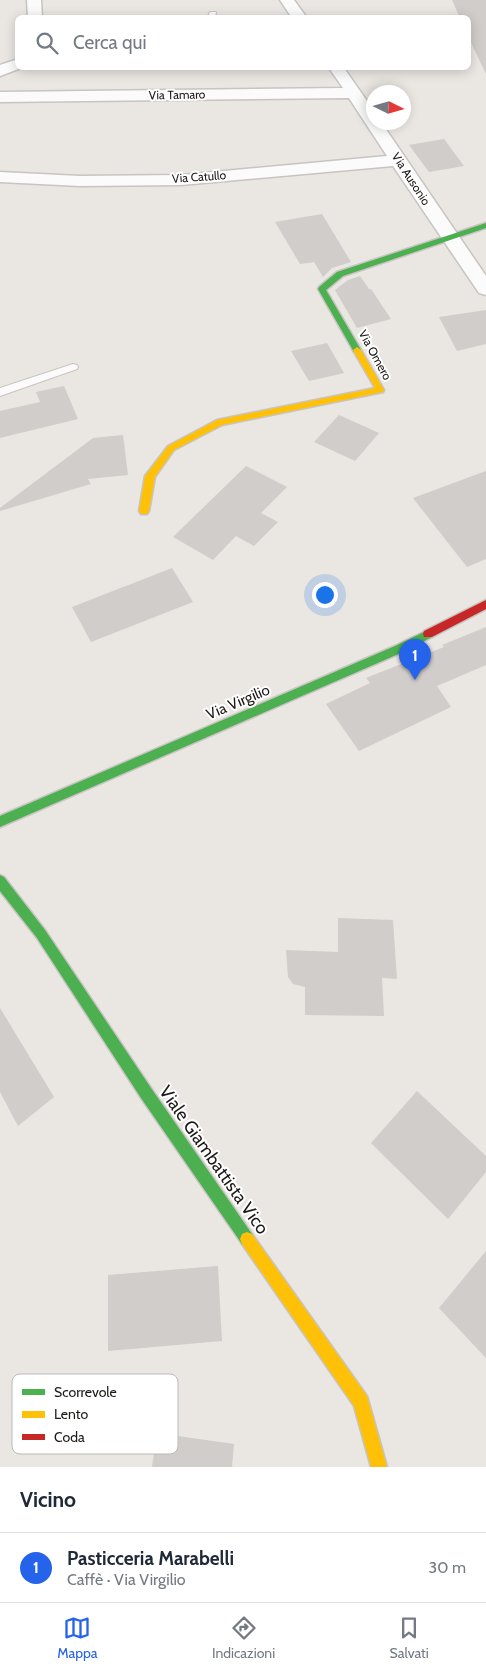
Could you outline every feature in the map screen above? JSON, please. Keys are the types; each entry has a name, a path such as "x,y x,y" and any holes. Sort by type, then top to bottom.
{"street":[{"path":"34,0 35,15"},
{"path":"287,0 298,15"},
{"path":"0,71 15,64"},
{"name":"Via Ausonio","path":"338,70 449,237 486,289"},
{"name":"Via Tamaro","path":"0,97 354,93"},
{"name":"Via Catullo","path":"0,177 80,181 181,180 398,160"},
{"name":"Via Omero","path":"144,511 150,476 171,448 220,422 380,390 322,289 340,274 486,225"},
{"name":"Via Virgilio","path":"0,822 399,648 486,604"},
{"name":"Viale Giambattista Vico","path":"0,881 41,934 146,1093 361,1402 379,1467"}],"lane":[{"path":"0,392 73,366"}],"building":[{"path":"452,0 486,0 486,74 471,42 471,15 459,15"},
{"path":"444,139 464,166 429,172 409,145"},
{"path":"322,214 351,262 332,268 323,277 314,262 300,264 275,222"},
{"path":"360,276 391,319 357,328 335,290 348,280"},
{"path":"486,310 486,344 457,351 439,317"},
{"path":"327,343 344,373 309,381 291,351"},
{"path":"64,386 78,419 0,438 0,411 40,402 36,392"},
{"path":"339,415 379,433 355,461 314,442"},
{"path":"123,435 128,475 88,479 91,484 0,511 0,508 93,438"},
{"path":"246,466 287,487 261,513 278,522 254,546 236,536 213,560 173,537"},
{"path":"486,471 486,559 467,567 413,498"},
{"path":"172,568 193,602 91,642 72,607"},
{"path":"486,627 486,665 437,686 451,707 359,751 326,704 370,683 366,678 444,647 442,645"},
{"path":"338,918 393,920 397,979 382,978 384,1016 305,1015 305,987 293,984 288,977 286,950 338,952"},
{"path":"0,1008 54,1097 18,1126 0,1092"},
{"path":"417,1091 486,1156 486,1172 448,1219 371,1143"},
{"path":"486,1251 486,1358 439,1308"},
{"path":"218,1266 222,1341 108,1351 108,1275"},
{"path":"178,1436 234,1444 232,1467 152,1467 154,1454 178,1454"}],"traffic: fast":[{"path":"357,350 322,289 340,274 486,225"},
{"path":"0,822 399,649 428,634"},
{"path":"0,881 41,934 146,1093 247,1239"}],"traffic: slow":[{"path":"144,511 150,476 171,448 220,422 380,390 357,350"},
{"path":"247,1239 361,1402 379,1467"}],"traffic: jam":[{"path":"428,634 486,604"}],"place":[{"name":"Pasticceria Marabelli","path":"415,680"}]}
